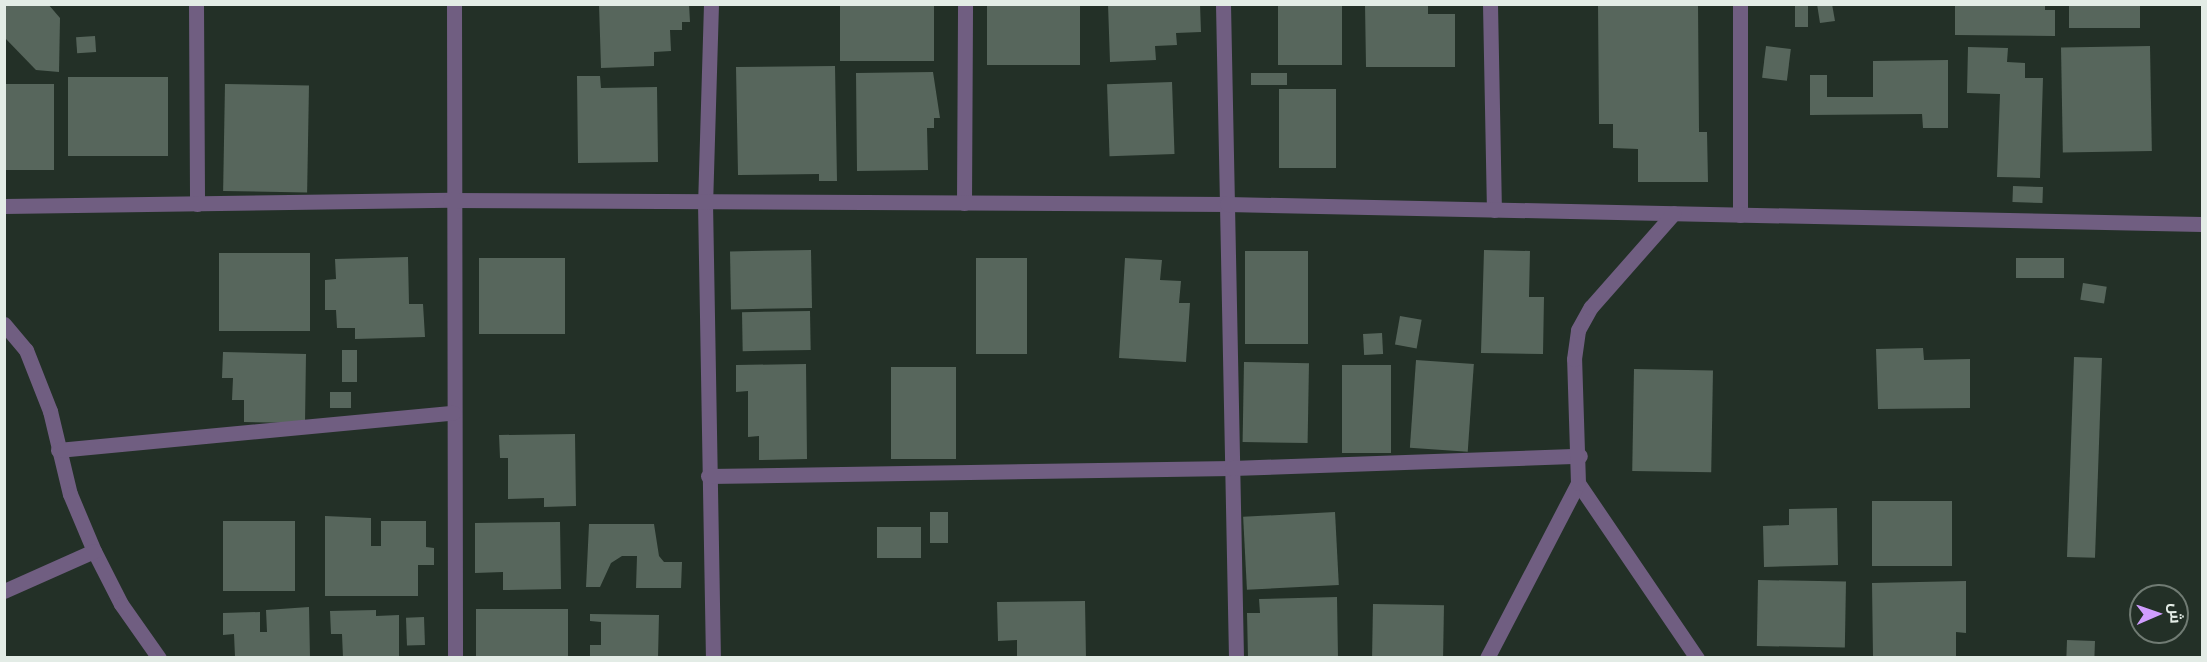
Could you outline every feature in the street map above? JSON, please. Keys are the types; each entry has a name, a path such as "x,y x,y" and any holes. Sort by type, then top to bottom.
{"street":[{"path":"196,4 197,204"},
{"path":"454,4 450,200 454,657"},
{"path":"711,4 705,202 708,476 714,657"},
{"path":"964,4 964,203"},
{"path":"1223,4 1236,657"},
{"path":"1490,4 1494,210"},
{"path":"1740,4 1740,215"},
{"path":"4,206 450,200 1227,204 2202,224"},
{"path":"1487,657 1578,483 1580,456 1574,359 1578,330 1591,307 1674,213"},
{"path":"4,324 26,350 94,551 121,604 159,657"},
{"path":"58,450 453,413"},
{"path":"708,476 1232,468 1580,456"},
{"path":"1578,483 1696,657"},
{"path":"4,591 94,551"}],"building":[{"path":"4,4 48,4 60,18 59,72 36,70 4,37"},
{"path":"599,4 689,4 690,22 682,22 682,30 670,30 671,51 654,52 654,66 601,68"},
{"path":"840,4 934,4 934,61 840,61"},
{"path":"987,4 1080,4 1080,65 987,65"},
{"path":"1108,4 1200,4 1201,32 1176,33 1177,45 1155,46 1156,60 1110,62"},
{"path":"1278,4 1342,4 1342,65 1278,65"},
{"path":"1365,4 1428,4 1428,14 1455,14 1455,67 1366,67"},
{"path":"1598,4 1698,4 1699,132 1707,132 1708,182 1638,182 1638,149 1613,148 1613,124 1599,124"},
{"path":"1795,4 1808,4 1808,27 1795,27"},
{"path":"1817,4 1832,4 1835,21 1820,23"},
{"path":"1955,4 2045,4 2045,10 2055,10 2055,36 1955,35"},
{"path":"2069,4 2140,4 2140,28 2069,28"},
{"path":"95,36 96,52 77,53 76,37"},
{"path":"1766,46 1791,49 1787,81 1762,78"},
{"path":"2150,46 2152,151 2063,153 2061,48"},
{"path":"1968,47 2008,48 2007,62 2025,63 2025,78 2043,78 2040,178 1997,177 2000,94 1967,93"},
{"path":"1948,60 1948,128 1923,128 1922,114 1810,115 1810,75 1827,75 1827,97 1873,97 1873,61"},
{"path":"835,66 837,181 819,181 819,174 738,175 736,67"},
{"path":"933,72 940,118 934,118 934,128 927,128 928,170 857,171 856,73"},
{"path":"1251,73 1287,73 1287,85 1251,85"},
{"path":"577,76 600,76 601,88 657,87 658,162 578,163"},
{"path":"68,77 168,77 168,156 68,156"},
{"path":"1172,82 1175,154 1110,156 1107,84"},
{"path":"4,84 54,84 54,170 4,170"},
{"path":"225,84 309,85 307,192 223,191"},
{"path":"1279,89 1336,89 1336,168 1279,168"},
{"path":"2013,186 2043,187 2042,203 2012,202"},
{"path":"811,250 812,308 731,309 730,251"},
{"path":"1484,250 1530,251 1529,297 1544,297 1543,354 1481,353"},
{"path":"1245,251 1308,251 1308,344 1245,344"},
{"path":"219,253 310,253 310,331 219,331"},
{"path":"408,257 409,304 423,304 425,337 355,339 355,328 337,328 336,310 325,310 325,280 336,279 335,259"},
{"path":"479,258 565,258 565,334 479,334"},
{"path":"976,258 1027,258 1027,354 976,354"},
{"path":"1125,258 1162,260 1160,280 1181,281 1179,303 1190,303 1186,362 1119,358"},
{"path":"2016,258 2064,258 2064,278 2016,278"},
{"path":"2083,283 2107,287 2104,304 2080,300"},
{"path":"810,311 811,350 743,351 742,312"},
{"path":"1400,316 1422,320 1417,348 1395,345"},
{"path":"1382,333 1383,354 1364,355 1363,334"},
{"path":"1923,348 1924,360 1970,359 1970,408 1878,409 1876,349"},
{"path":"342,350 357,350 357,382 342,382"},
{"path":"223,352 306,354 305,423 244,422 244,400 232,400 233,378 222,378"},
{"path":"2074,357 2102,358 2095,558 2067,557"},
{"path":"1416,360 1474,364 1468,452 1410,448"},
{"path":"1244,362 1309,363 1308,443 1243,442"},
{"path":"806,364 807,459 759,460 759,436 748,437 748,391 736,392 736,365"},
{"path":"1342,365 1391,365 1391,453 1342,453"},
{"path":"891,367 956,367 956,459 891,459"},
{"path":"1634,369 1713,370 1711,472 1632,471"},
{"path":"330,392 351,392 351,408 330,408"},
{"path":"575,434 576,506 544,507 544,498 508,499 508,458 500,458 499,435"},
{"path":"1872,501 1952,501 1952,566 1872,566"},
{"path":"1837,508 1838,565 1764,567 1763,526 1789,525 1789,509"},
{"path":"930,512 948,512 948,543 930,543"},
{"path":"1335,512 1339,585 1247,590 1243,517"},
{"path":"325,516 371,518 371,546 381,546 381,521 426,521 426,547 434,548 434,565 418,565 418,596 325,596"},
{"path":"223,521 295,521 295,591 223,591"},
{"path":"560,522 561,589 503,590 503,572 475,573 475,523"},
{"path":"589,524 654,524 659,556 664,562 682,562 681,588 636,588 637,556 622,556 611,563 600,587 586,587"},
{"path":"877,527 921,527 921,558 877,558"},
{"path":"1758,580 1846,582 1845,648 1757,646"},
{"path":"1966,581 1966,633 1956,632 1956,656 1873,658 1872,583"},
{"path":"1337,597 1338,658 1248,658 1247,613 1260,613 1259,599"},
{"path":"1085,601 1086,658 1017,658 1017,640 998,641 997,602"},
{"path":"1373,604 1444,605 1443,658 1372,658"},
{"path":"309,607 310,658 235,657 234,634 223,635 223,613 260,612 260,632 267,632 266,610"},
{"path":"476,609 568,609 568,658 476,658"},
{"path":"376,610 376,616 399,615 399,658 343,658 342,634 331,634 330,611"},
{"path":"590,614 659,615 658,658 590,658 590,645 601,645 601,622 590,621"},
{"path":"424,617 425,645 407,646 406,618"},
{"path":"2067,640 2095,641 2094,658 2066,658"}]}
